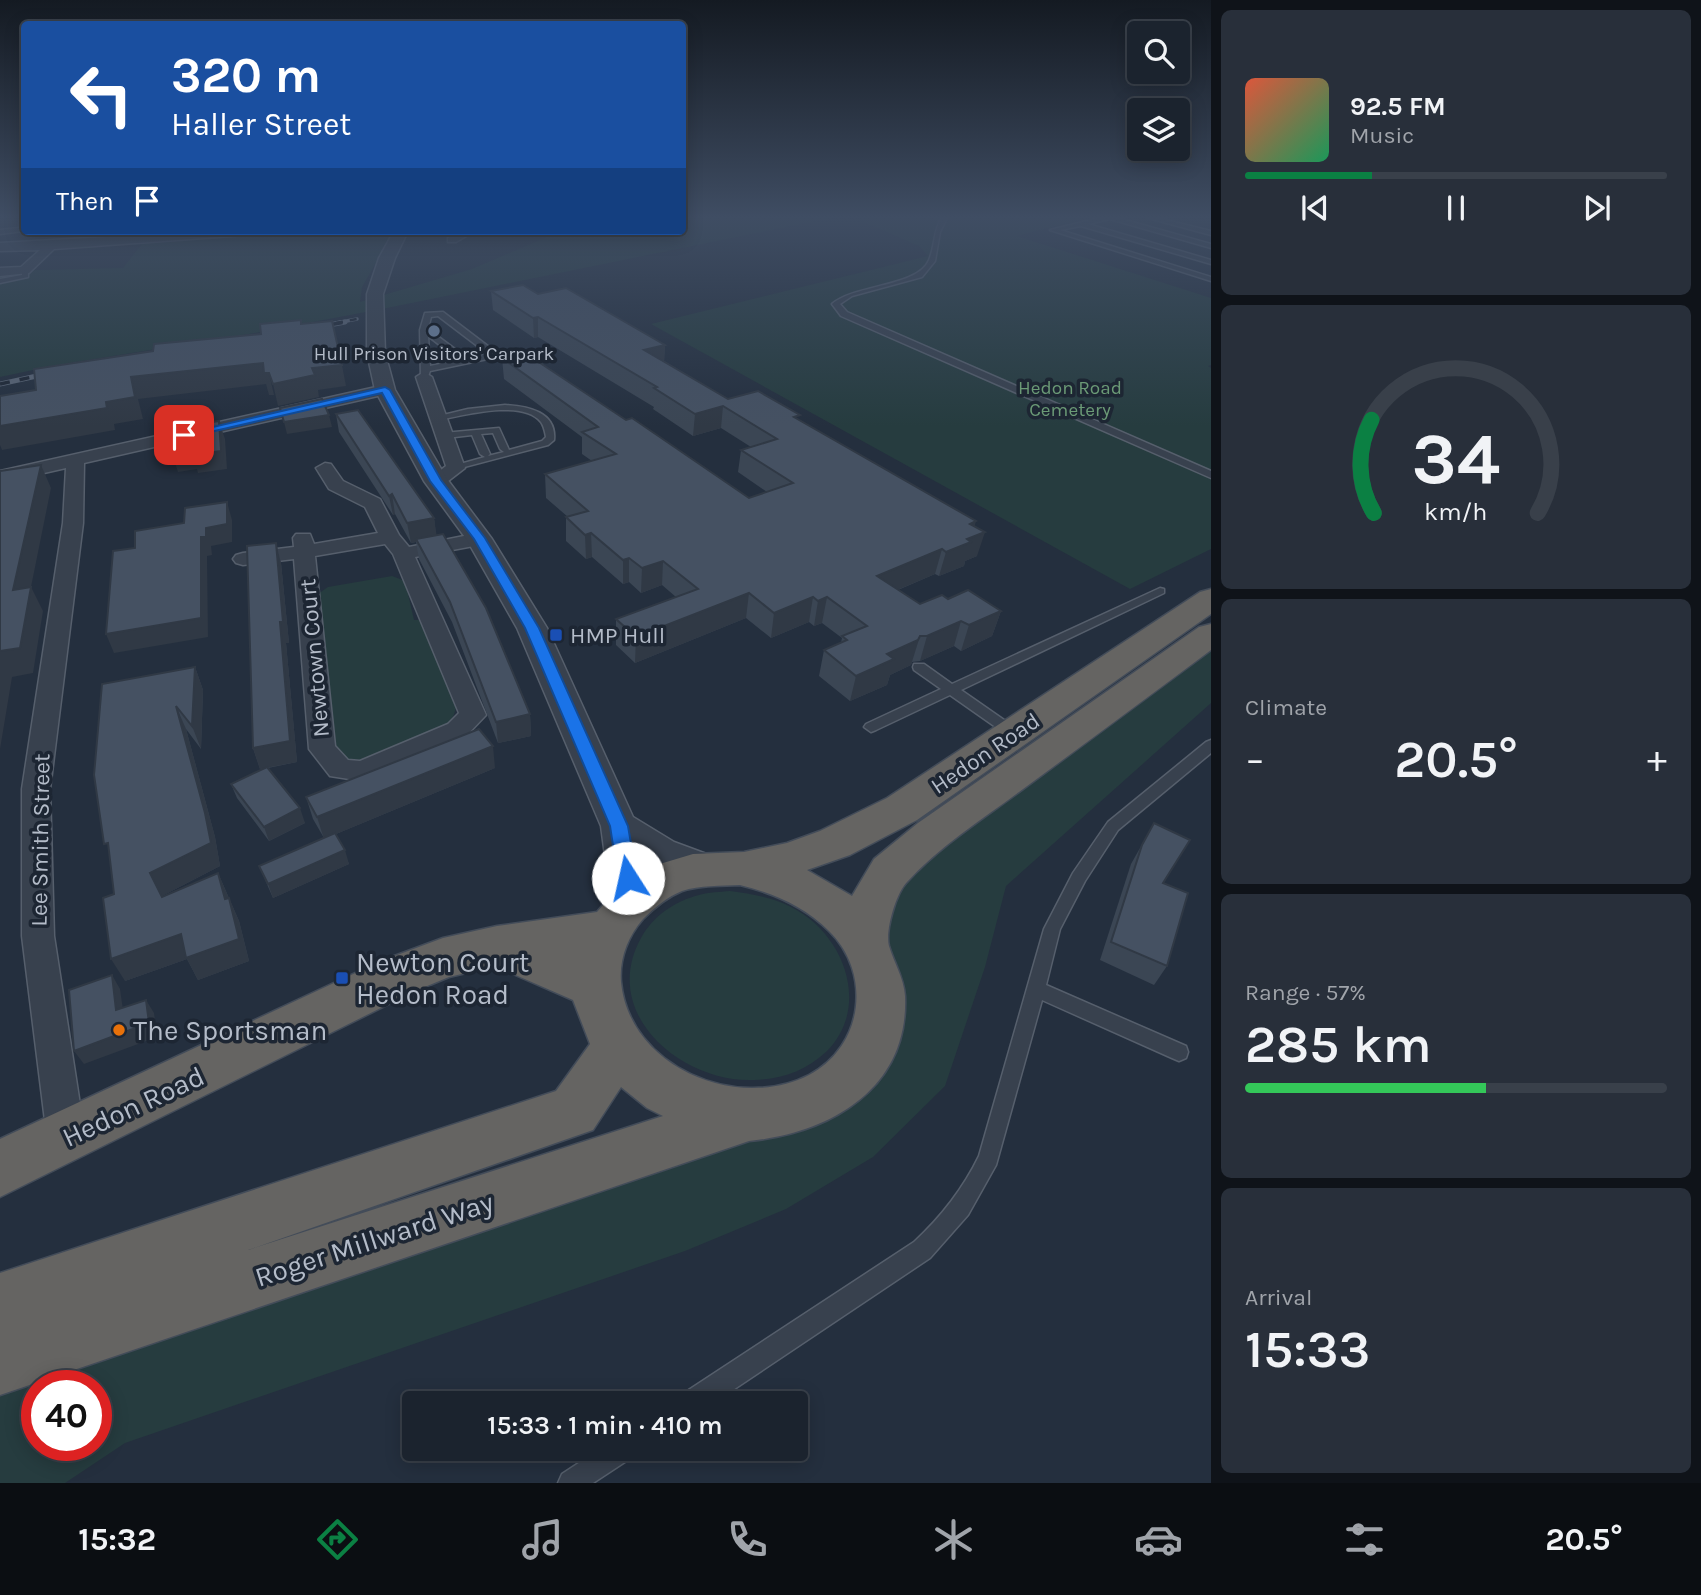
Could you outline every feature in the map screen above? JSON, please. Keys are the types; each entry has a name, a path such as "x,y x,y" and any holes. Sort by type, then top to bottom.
{"highway":[{"name":"Hedon Road","path":"0,1169 398,976 443,958 617,918 649,888 676,875 790,859 835,844 902,809 1211,599"},
{"name":"Hedon Road","path":"865,943 872,901 890,872 933,834 1211,634"},
{"path":"617,918 598,957 596,987 603,1018 618,1048 642,1074 673,1095 709,1110 748,1115 797,1109 839,1089 867,1058 882,1020 881,981 865,943 842,914 812,891 777,876 723,869"},
{"path":"497,946 596,987"},
{"path":"0,1304 574,1111 618,1048"},
{"name":"Roger Millward Way","path":"0,1362 748,1115"}],"street":[{"path":"377,287 375,294 376,353 385,390 446,475 479,538 532,628 619,826 628,878 617,918"},
{"path":"429,369 439,417 446,435 446,475"},
{"path":"0,477 385,390"},
{"name":"Lee Smith Street","path":"66,1137 38,936 36,789 74,523 75,460"},
{"name":"Newtown Court","path":"304,545 322,749 340,769 362,771 457,730 473,715 396,545 373,503 336,485 325,468"},
{"name":"Newtown Court","path":"243,559 304,545 396,545 479,538"},
{"path":"619,826 661,852 723,869"}],"lane":[{"path":"879,287 850,295 836,304 844,314 1211,475"},
{"path":"440,314 494,355 429,369 424,350 425,330 428,315 440,314"},
{"path":"425,330 467,362"},
{"path":"439,417 509,406 524,407 537,415 551,431 551,438 545,443 446,475"},
{"path":"446,435 496,430 505,449"},
{"path":"475,432 485,454"},
{"path":"871,727 1160,591"},
{"path":"919,667 1012,732"},
{"path":"710,1391 922,1250 953,1220 976,1186 989,1158 1052,929 1079,877 1113,826 1211,745"},
{"path":"1036,989 1180,1052"},
{"path":"571,1483 604,1461"}],"green space":[{"path":"0,287 362,287 360,302 410,287 489,287 255,333 0,377"},
{"name":"Hedon Road Cemetery","path":"801,287 1177,287 1211,298 1211,365 1208,366 1211,368 1211,549 1130,589 651,324"},
{"path":"392,576 405,581 414,620 422,620 456,709 450,722 419,741 374,758 362,761 347,760 334,750 318,594 328,587"},
{"path":"1211,644 1211,703 1006,886 985,967 945,1086 873,1157 786,1209 685,1251 125,1443 112,1452 112,1370 34,1370 741,1140 847,1109 892,1049 906,994 888,943 891,880"},
{"path":"730,891 776,901 810,919 825,934 846,972 849,993 847,1014 840,1034 818,1059 784,1076 754,1080 727,1078 700,1070 655,1039 639,1017 631,993 631,966 641,938 652,923 682,901 703,894"},
{"path":"21,1374 21,1461 98,1461 65,1483 0,1483 0,1381"}],"building":[{"path":"527,287 538,294 566,288 665,345 644,350 728,399 758,391 800,415 794,417 976,521 970,524 985,532 967,539 971,542 946,552 942,549 877,576 920,604 942,595 948,599 968,590 1001,611 969,625 961,621 927,636 920,636 918,640 887,654 894,659 856,676 824,650 847,640 842,636 867,626 827,597 818,601 813,597 774,613 749,593 636,637 616,619 698,589 663,561 642,568 629,558 623,560 591,533 585,535 566,517 588,511 545,474 616,454 582,432 598,427 502,358 528,355 626,420 632,418 749,498 793,483 741,450 777,439 723,406 695,414 654,388 657,387 538,317 533,318 491,291"},
{"path":"301,320 301,324 332,321 342,365 312,368 315,375 273,384 269,373 264,373 263,363 131,377 135,397 106,402 107,408 0,426 0,396 36,390 34,369 153,351 154,344 261,334 260,324"},
{"path":"322,399 329,415 284,422 280,408"},
{"path":"358,410 434,518 407,523 392,494 389,496 336,414"},
{"path":"219,421 221,451 192,455 192,450 172,453 172,433 177,433 177,428"},
{"path":"41,465 13,590 31,587 20,648 0,651 0,471"},
{"path":"227,502 227,524 206,528 206,537 201,537 201,618 106,634 113,551 135,548 135,531 184,523 185,508"},
{"path":"443,534 486,608 530,714 496,722 450,602 416,539"},
{"path":"276,543 290,741 253,748 247,546"},
{"path":"195,667 192,726 176,706 211,843 150,873 162,897 218,873 225,899 229,898 239,939 186,958 181,934 111,959 103,898 114,894 108,843 104,844 94,775 102,684"},
{"path":"479,729 493,746 317,817 306,797"},
{"path":"267,767 300,808 264,827 231,784"},
{"path":"1154,823 1190,840 1163,883 1188,893 1167,966 1111,942 1142,845"},
{"path":"335,833 345,850 268,884 259,866"},
{"path":"112,975 116,1010 146,1000 149,1023 74,1051 69,990"}],"railway":[{"path":"336,323 357,319"},
{"path":"313,328 345,322"},
{"path":"0,384 55,372"}],"place":[{"name":"Hull Prison Visitors' Carpark","path":"434,331"},
{"name":"HMP Hull","path":"556,635"},
{"name":"Newton Court Hedon Road","path":"342,978"},
{"name":"The Sportsman","path":"119,1030"}],"route":[{"path":"184,435 385,390 436,481 479,538 532,628 619,826 628,878"}]}
